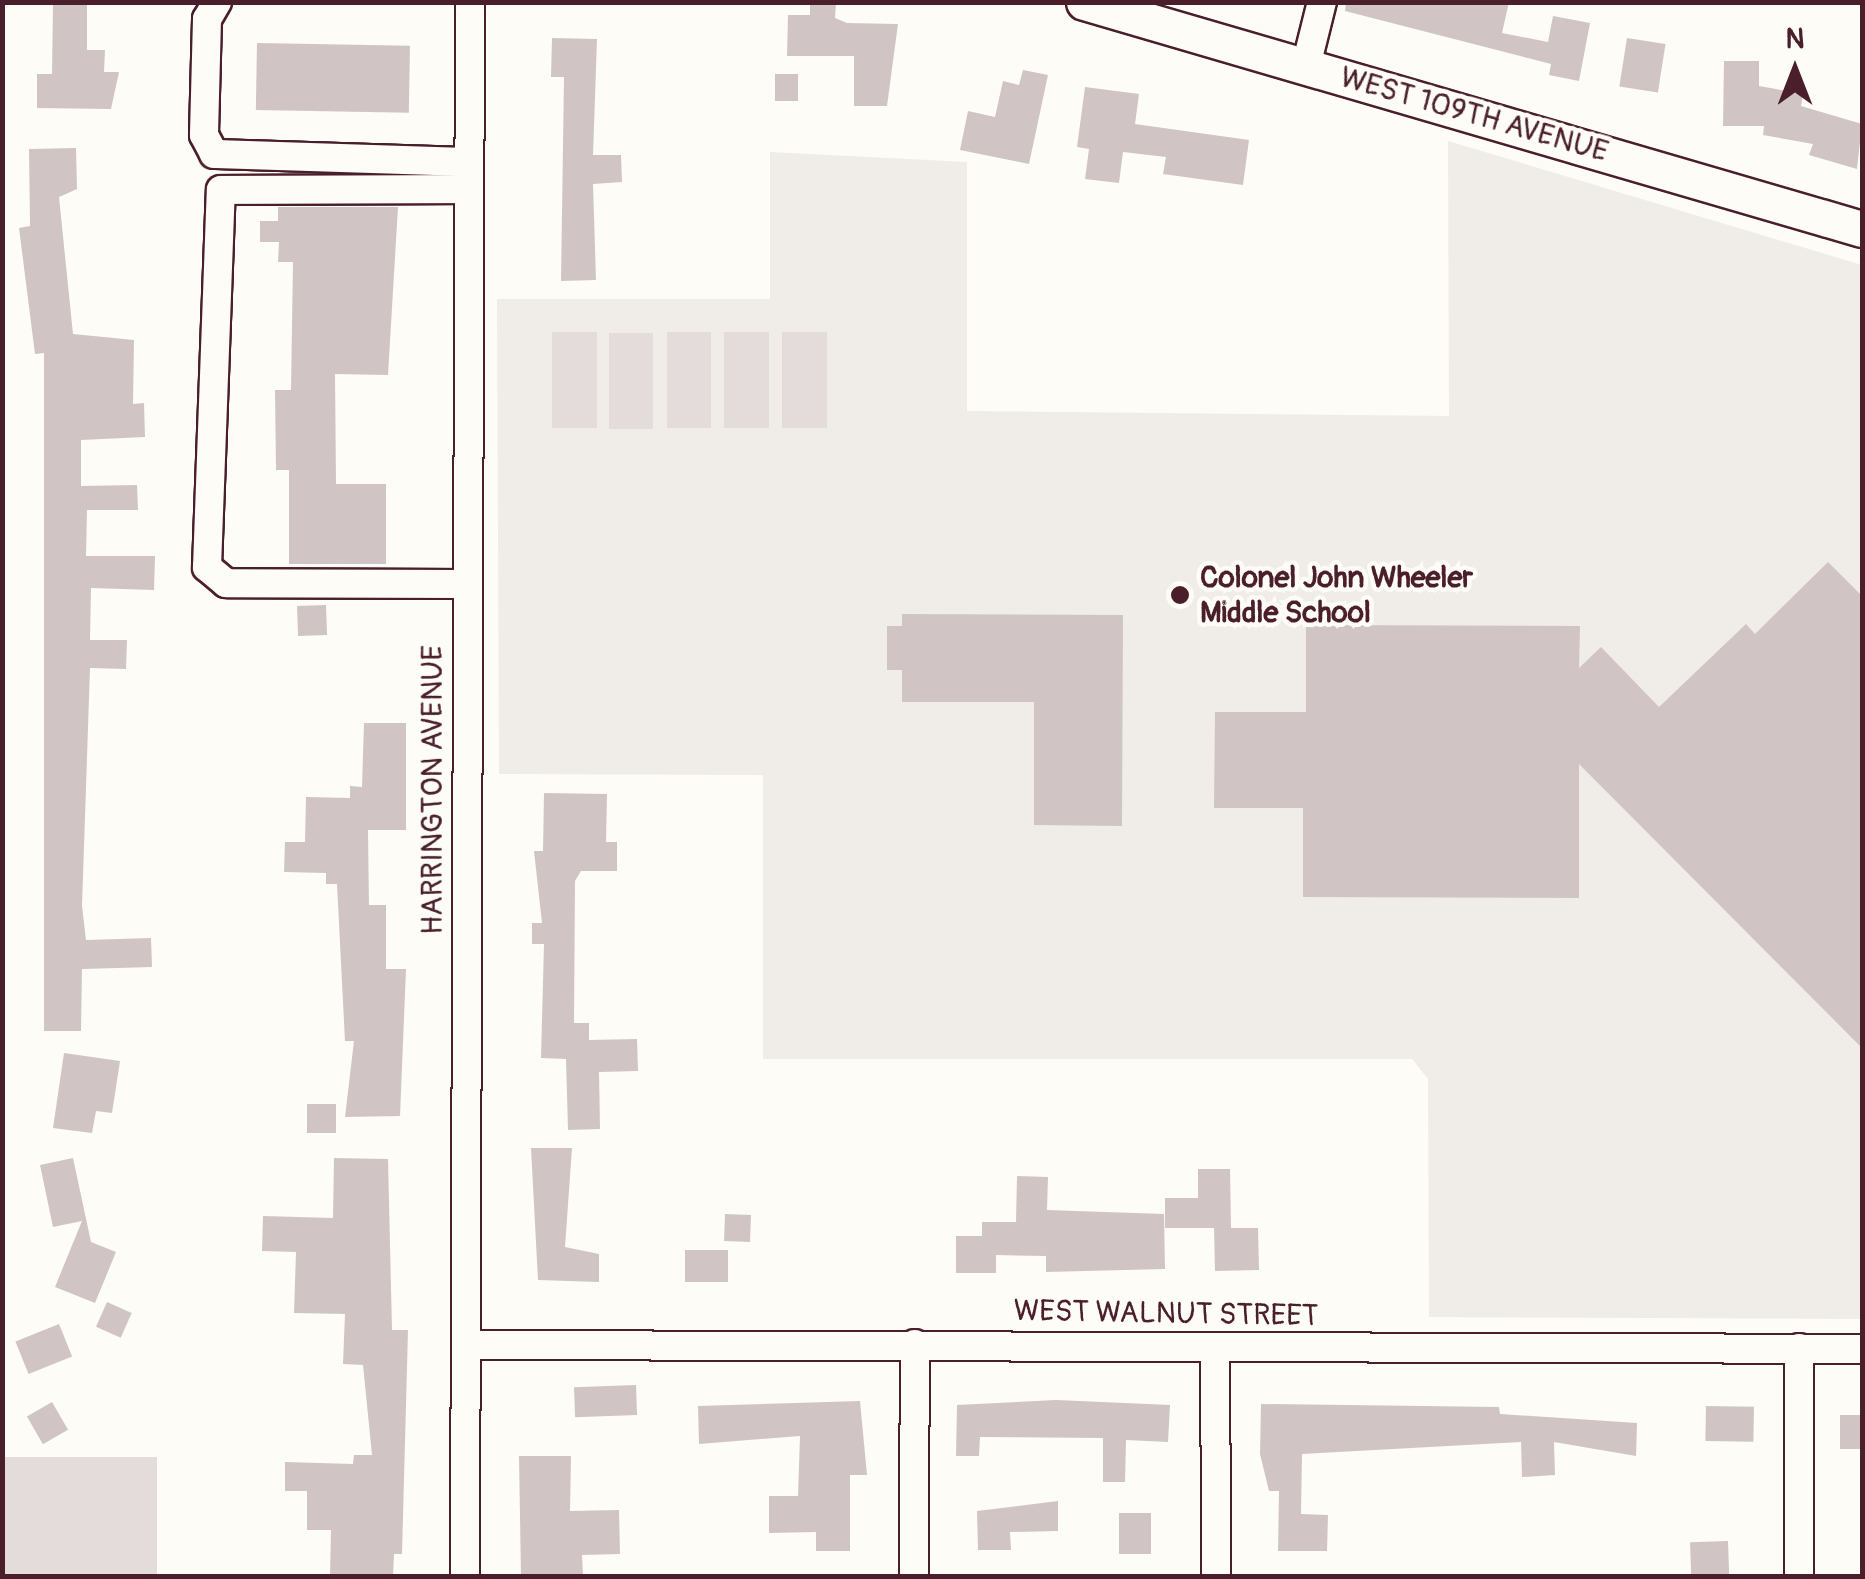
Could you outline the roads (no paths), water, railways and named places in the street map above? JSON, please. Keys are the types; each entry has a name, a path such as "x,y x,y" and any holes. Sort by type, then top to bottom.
{"main road":[{"name":"WEST 109TH AVENUE","path":"1084,2 1862,229"}],"street":[{"path":"217,2 208,19 204,135 214,154 468,175"},
{"name":"HARRINGTON AVENUE","path":"466,1576 464,584 470,2"},
{"path":"1306,66 1322,2"},
{"path":"464,584 226,582 207,567 222,190 468,175"},
{"path":"914,1576 915,1344"},
{"name":"WEST WALNUT STREET","path":"468,1345 1862,1349"},
{"path":"1215,1348 1216,1576"},
{"path":"1799,1348 1799,1576"}],"place":[{"name":"Colonel John Wheeler Middle School","path":"1180,595"}]}
